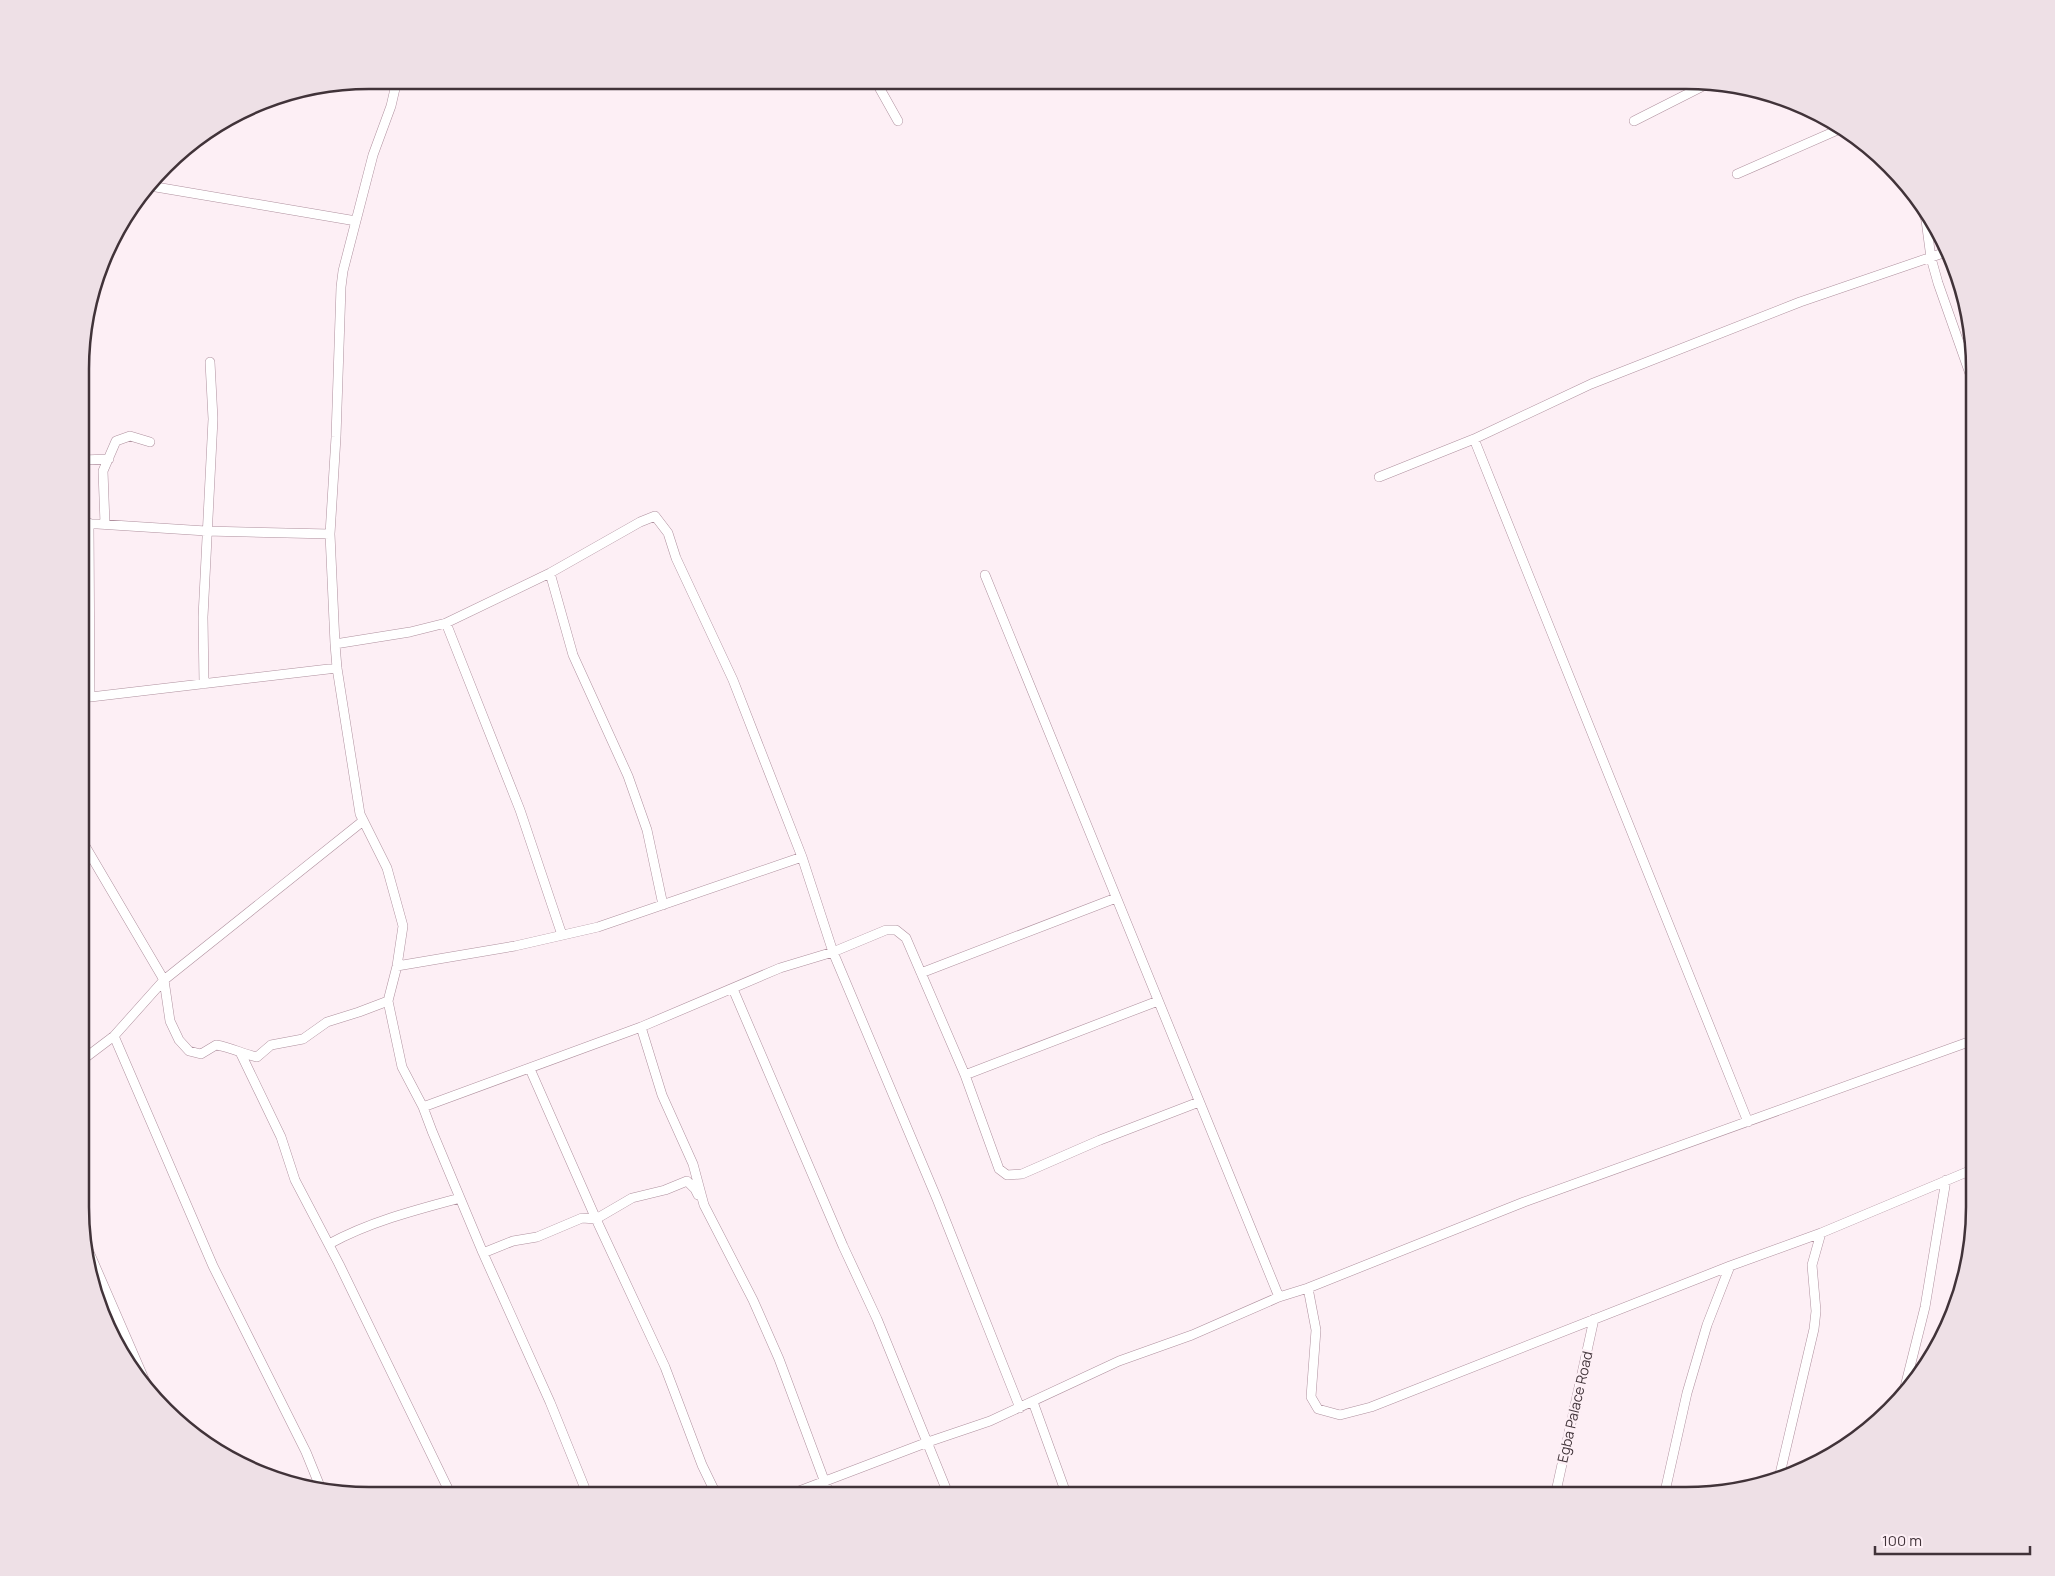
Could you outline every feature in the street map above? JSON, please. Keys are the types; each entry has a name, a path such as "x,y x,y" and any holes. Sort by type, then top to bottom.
{"street":[{"path":"395,89 391,106 373,156 343,271 341,287 336,437 330,534 337,668 360,814 387,868 403,926 397,966 388,1001 402,1067 424,1107 432,1131 483,1253 550,1402 584,1487"},
{"path":"880,89 898,120"},
{"path":"1634,121 1697,89"},
{"path":"1737,174 1835,131"},
{"path":"156,187 356,221"},
{"path":"1927,225 1931,258 1938,283 1966,362"},
{"path":"1379,477 1474,439 1600,380 1800,302 1941,254"},
{"path":"204,684 203,617 213,419 210,362"},
{"path":"105,524 103,471 116,441 130,436 150,442"},
{"path":"1474,439 1748,1122"},
{"path":"89,459 108,458"},
{"path":"335,644 410,632 446,623 550,573 640,522 655,516 668,533 676,558 733,680 802,857 834,952 937,1199 1020,1408"},
{"path":"89,523 206,531 330,534"},
{"path":"550,573 573,655 628,776 646,830 663,905"},
{"path":"986,575 1279,1297"},
{"path":"446,623 520,810 562,936"},
{"path":"89,698 337,668"},
{"path":"89,1052 114,1036 164,980 363,821"},
{"path":"89,850 164,980 170,1021 179,1040 189,1052 201,1054 216,1045 226,1046 241,1054 257,1056 271,1045 303,1039 327,1022 388,1001"},
{"path":"397,966 515,946 598,927 802,857"},
{"path":"921,973 1116,898"},
{"path":"424,1107 642,1027 780,968 834,952 886,930 896,930 906,938 965,1075 999,1169 1007,1175 1022,1174 1100,1140 1199,1102"},
{"path":"733,989 843,1246 878,1319 946,1487"},
{"path":"965,1075 1158,1001"},
{"path":"642,1027 662,1095 693,1164 704,1205 753,1300 779,1359 827,1487"},
{"path":"114,1036 213,1266 306,1452 318,1483"},
{"path":"807,1487 990,1421 1119,1362 1192,1334 1279,1297 1308,1288 1524,1202 1966,1043"},
{"path":"241,1054 280,1137 295,1180 447,1487"},
{"path":"530,1069 596,1219 665,1367 698,1456 713,1487"},
{"path":"1308,1288 1316,1330 1312,1397 1318,1409 1340,1415 1371,1407 1730,1266 1821,1233 1966,1172"},
{"path":"1907,1380 1924,1307 1946,1180"},
{"path":"483,1253 513,1242 537,1238 582,1218 596,1219 632,1198 665,1190 686,1181 694,1189 731,1261 745,1297 758,1320 766,1340"},
{"path":"328,1244 387,1219 460,1198"},
{"path":"1781,1470 1814,1329 1816,1311 1812,1265 1821,1233"},
{"path":"1666,1487 1687,1393 1702,1342 1730,1266"},
{"path":"95,1267 139,1367"},
{"name":"Egba Palace Road","path":"1557,1487 1594,1319"},
{"path":"1033,1402 1064,1487"}]}
